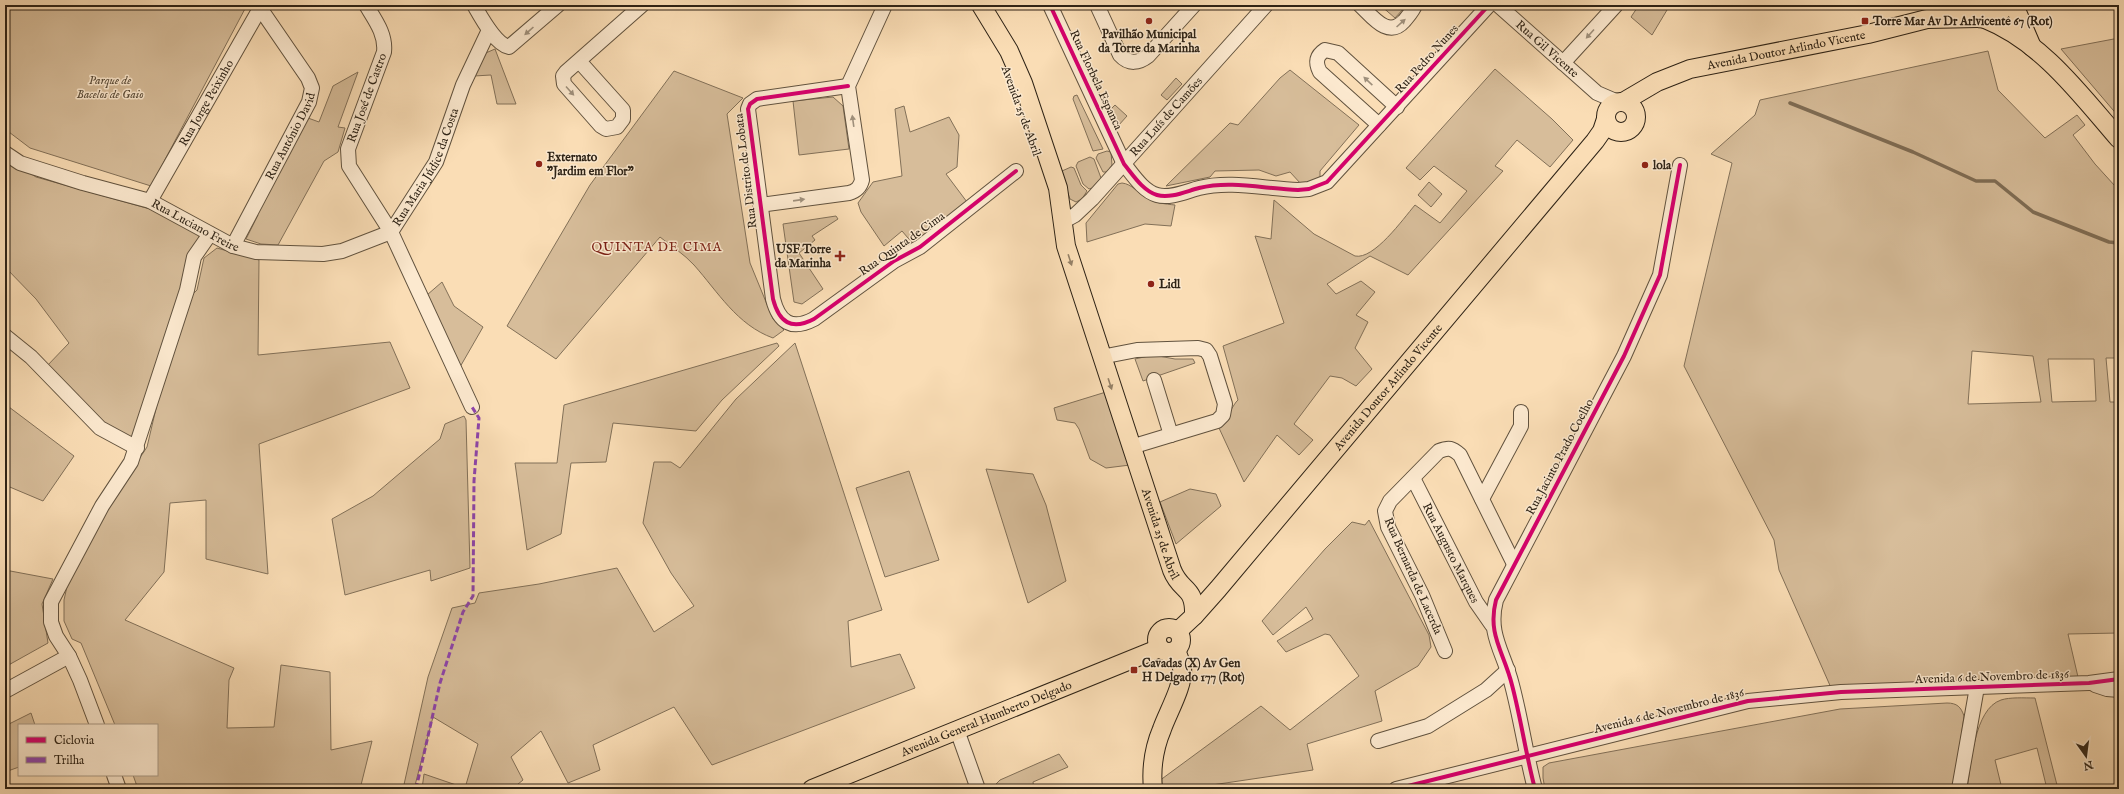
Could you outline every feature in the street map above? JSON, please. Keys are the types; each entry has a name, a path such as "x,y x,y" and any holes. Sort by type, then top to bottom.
{"main road":[{"name":"Avenida 25 de Abril","path":"968,5 985,29 1006,68 1049,191 1062,222"},
{"name":"Avenida 25 de Abril","path":"981,5 1009,50 1024,83 1058,188 1066,246 1101,358 1174,576 1192,596 1194,603 1194,616"},
{"path":"1927,19 1941,5"},
{"path":"1962,5 1968,13 2000,25 2032,46 2059,70 2119,139"},
{"path":"1982,19 1997,15 2006,5"},
{"path":"2014,5 2032,46"},
{"name":"Avenida Doutor Arlindo Vicente","path":"1620,102 1690,68 1868,34 1927,19 1982,19"},
{"path":"1595,141 1631,128 1636,119 1639,98 1648,88"},
{"path":"1623,132 1614,130 1606,117 1609,107 1620,102 1631,106 1636,114 1636,119"},
{"name":"Avenida Doutor Arlindo Vicente","path":"1168,649 1182,641 1178,631 1194,616 1595,141 1602,131 1606,117"},
{"path":"1153,789 1154,756 1161,730 1177,692 1182,668 1168,649"},
{"name":"Avenida General Humberto Delgado","path":"812,789 957,730 1168,649"}],"street":[{"name":"Rua José de Castro","path":"366,5 380,29 385,42 384,52 348,149 348,158 349,166 391,232"},
{"path":"474,5 489,30 504,45 509,47 558,5"},
{"path":"579,61 623,110 623,119 617,127 606,129 601,126 564,84 563,76 566,72 642,5"},
{"path":"848,86 885,5"},
{"name":"Rua Florbela Espanca","path":"1050,5 1124,164 1137,181 1149,191 1159,196 1170,196 1218,185 1293,190 1308,189 1323,184 1333,176 1379,125"},
{"path":"1097,5 1120,54 1125,59 1135,62 1148,56 1194,5"},
{"name":"Rua Luís de Camões","path":"1062,222 1084,209 1266,5"},
{"path":"1360,5 1383,26 1391,28 1400,25 1413,10 1415,5"},
{"name":"Rua Pedro Nunes","path":"1396,107 1338,53 1332,50 1325,50 1316,59 1316,66 1320,72 1379,125 1396,107 1489,5"},
{"name":"Rua Gil Vicente","path":"1498,5 1597,93 1620,102"},
{"path":"1563,63 1616,5"},
{"name":"Rua Jorge Peixinho","path":"150,201 261,7"},
{"name":"Rua António David","path":"233,246 309,102 312,88 308,78 261,7"},
{"name":"Rua Maria Júdice da Costa","path":"472,406 391,232 436,162 463,85 489,30"},
{"name":"Rua Distrito de Lobata","path":"760,205 849,193 858,188 862,180 848,86 757,99 750,104 747,114 774,305 780,317 790,324 795,325"},
{"name":"Rua Gil Vicente","path":"1597,93 1606,117"},
{"name":"Rua Luciano Freire","path":"5,153 20,162 48,172 150,201 233,246 268,253 323,254 342,251 391,232"},
{"name":"Rua Jacinto Prado Coelho","path":"1535,789 1526,757 1508,670 1492,625 1492,615 1496,600 1514,564 1624,356 1660,275 1680,165"},
{"name":"Rua Quinta de Cima","path":"795,325 814,319 894,261 920,247 1016,171"},
{"path":"97,724 69,656 56,636 51,622 51,602 102,506 131,462 137,448 187,290 194,258 210,234"},
{"path":"5,336 31,357 100,428 137,448"},
{"path":"1101,358 1137,350 1198,348 1206,350 1225,404 1223,415 1217,421 1131,447"},
{"path":"1154,380 1171,435"},
{"path":"1482,499 1521,426 1521,412"},
{"name":"Rua Bernarda de Lacerda","path":"1445,651 1422,595 1385,518 1385,511 1390,501 1439,451 1448,448 1454,449 1460,455 1514,564"},
{"name":"Rua Augusto Marques","path":"1413,478 1476,602 1492,625"},
{"path":"5,691 69,656"},
{"path":"1378,740 1416,731 1428,726 1486,690 1508,670"},
{"name":"Avenida 6 de Novembro de 1836","path":"1396,789 1748,702 1841,692 2089,683 2119,678"},
{"name":"Avenida 6 de Novembro de 1836","path":"2089,683 2107,689 2119,690"},
{"path":"1959,789 1977,687"},
{"path":"957,730 978,789"},
{"path":"114,776 119,789"}],"green space":[{"name":"Parque de Bacelos de Gaio","path":"10,5 247,5 151,186 30,148 5,129 5,12"},
{"path":"1380,5 1400,5 1404,8 1395,18"},
{"path":"1639,5 1670,5 1652,35 1631,17"},
{"path":"2119,38 2119,117 2061,49"},
{"path":"495,49 516,104 497,104 491,75 474,76 481,55"},
{"path":"1988,51 1998,90 2045,138 2077,115 2085,125 2073,135 2095,164 2115,186 2119,183 2119,358 2106,358 2110,402 2119,402 2119,633 2068,634 2078,677 1832,690 1779,570 1774,540 1684,366 1732,163 1711,154 1755,115 1760,100","holes":["1972,351 2033,356 2041,402 1968,404","2048,359 2094,359 2096,401 2052,402"]},
{"path":"1495,69 1552,119 1573,140 1550,167 1517,140 1495,166 1503,171 1408,275 1370,256 1327,284 1336,294 1361,281 1375,292 1356,315 1368,322 1355,348 1372,369 1356,386 1342,378 1330,376 1294,424 1313,440 1299,455 1277,435 1244,482 1219,428 1238,400 1223,346 1284,323 1255,236 1271,239 1274,200 1314,234 1355,256 1363,256 1371,252 1388,237 1415,205 1440,223 1467,191 1434,166 1420,180 1406,168"},
{"path":"1290,70 1359,125 1320,171 1320,179 1301,184 1290,172 1276,176 1259,170 1215,171 1210,177 1166,186 1230,123 1238,125 1280,78"},
{"path":"674,71 743,98 727,114 750,263 773,319 784,330 773,338 749,325 729,307 690,261 660,237 556,359 507,326 590,185"},
{"path":"358,72 338,127 345,128 338,152 324,161 278,245 261,244 246,239 258,215 255,212 308,118 319,122 333,86"},
{"path":"1176,78 1182,84 1167,100 1161,95"},
{"path":"1077,95 1103,149 1093,151 1073,99 1074,96"},
{"path":"833,97 843,106 849,149 799,155 793,101"},
{"path":"1115,105 1127,116 1118,126 1110,110"},
{"path":"904,106 910,132 949,117 959,135 957,167 946,174 967,202 914,245 902,231 884,246 861,212 858,203 873,182 902,176 895,109"},
{"path":"1107,151 1111,152 1112,165 1107,172 1103,172 1096,158 1098,154"},
{"path":"5,157 36,177 150,209 199,234 199,240 135,441 103,424 46,367 69,343 36,299 5,267"},
{"path":"1090,157 1094,159 1101,178 1092,188 1089,189 1083,184 1076,166 1078,162"},
{"path":"1071,167 1074,168 1081,185 1087,191 1082,199 1076,202 1070,199 1061,173 1062,171"},
{"path":"1429,182 1442,194 1431,207 1418,195"},
{"path":"1122,183 1129,185 1150,200 1175,205 1171,226 1145,224 1087,242 1086,223 1118,184"},
{"path":"836,216 838,219 812,236 815,240 799,253 823,289 802,304 794,302 783,224"},
{"path":"217,248 259,260 258,355 390,342 410,388 259,444 268,574 206,559 206,500 170,503 164,572 125,620 234,668 229,680 227,728 274,727 281,665 330,672 331,750 372,741 360,789 138,789 133,776 158,776 158,724 115,724 81,643 72,639 64,621 64,600 68,582 99,520 147,447 158,400 191,296 197,290 204,258"},
{"path":"442,282 454,306 483,327 460,367 427,295"},
{"path":"777,343 779,346 722,400 696,431 613,423 606,462 571,463 561,534 527,550 515,463 557,463 564,405"},
{"path":"795,343 882,610 848,621 851,667 900,654 915,688 712,765 674,707 593,745 600,770 568,783 541,731 511,757 523,780 512,789 422,789 424,774 465,788 478,744 433,717 414,789 403,789 428,677 452,608 475,603 479,593 539,584 617,568 654,632 694,606 671,573 643,523 654,462 671,462 680,468 736,399"},
{"path":"1153,355 1175,359 1193,359 1195,363 1143,381 1135,359"},
{"path":"1106,392 1130,465 1106,468 1090,459 1079,429 1075,423 1057,420 1054,408"},
{"path":"5,404 74,456 43,501 5,485"},
{"path":"464,416 466,420 470,568 431,581 430,570 345,595 332,519 373,496 440,439 445,424"},
{"path":"986,469 1033,474 1046,505 1066,581 1028,603"},
{"path":"909,471 939,560 885,577 856,488"},
{"path":"1190,489 1216,494 1221,506 1176,544 1160,502"},
{"path":"1369,520 1429,635 1431,647 1418,666 1375,691 1382,721 1307,744 1313,770 1185,789 1167,789 1159,781 1261,706 1290,730 1359,676 1330,635 1325,634 1286,652 1277,641 1313,619 1306,607 1273,635 1262,621 1325,549 1352,522 1365,525"},
{"path":"5,570 53,579 42,604 48,643 5,667"},
{"path":"2013,698 2035,698 2058,789 2047,789 2037,748 1995,760 2002,789 1967,789 1975,739 1985,714 1992,705 2001,700"},
{"path":"1947,703 1958,706 1964,716 1954,789 1545,789 1543,767 1549,763 1840,709"},
{"path":"31,713 35,724 18,724 18,767 5,772 5,726"},
{"path":"1059,754 1068,767 1033,782 1034,789 991,789 1000,780"}],"waterway":[{"path":"1790,103 1913,152 1976,181 1995,181 2033,212 2109,242 2119,243"}],"marked path":[{"path":"416,789 440,683 463,612 473,596 474,481 479,418 472,407"}],"cycle path":[{"path":"1050,5 1124,164 1147,190 1162,196 1178,194 1211,186 1236,185 1298,190 1309,189 1327,182 1489,5"},
{"path":"848,86 757,99 750,104 748,109 773,299 779,314 787,322 799,324 806,323 814,319 894,261 920,247 1016,171"},
{"path":"1535,789 1509,673 1495,634 1494,612 1496,600 1624,356 1660,275 1680,165"},
{"path":"1396,789 1748,701 1841,692 2089,683 2119,679"}],"place":[{"name":"Pavilhão Municipal da Torre da Marinha","path":"1149,21"},
{"name":"Torre Mar Av Dr Arlvicente 67 (Rot)","path":"1865,21"},
{"name":"Externato \"Jardim em Flor\"","path":"539,164"},
{"name":"lola","path":"1645,165"},
{"name":"USF Torre da Marinha","path":"840,256"},
{"name":"Lidl","path":"1151,284"},
{"name":"Cavadas (X) Av Gen H Delgado 177 (Rot)","path":"1134,670"}],"district":[{"name":"QUINTA DE CIMA","path":"657,247"}]}
